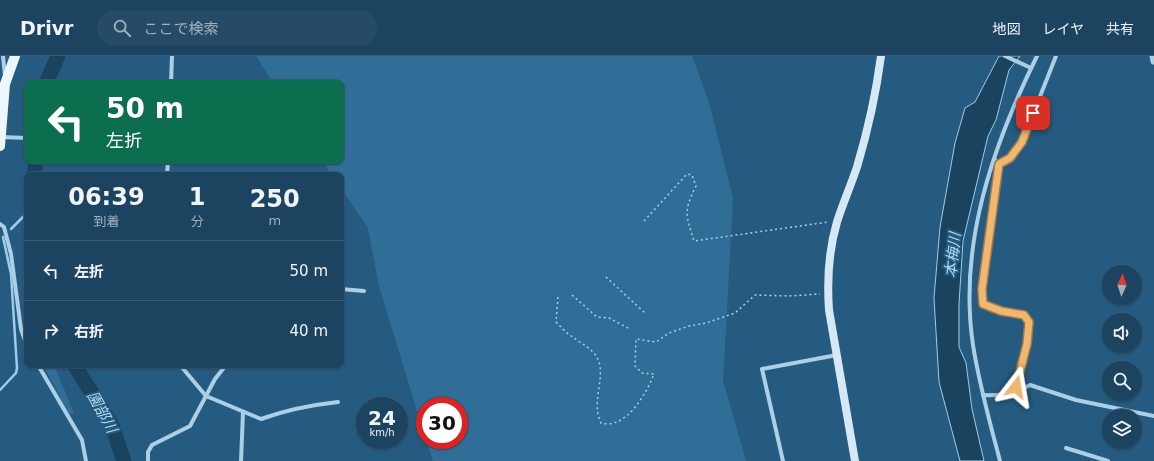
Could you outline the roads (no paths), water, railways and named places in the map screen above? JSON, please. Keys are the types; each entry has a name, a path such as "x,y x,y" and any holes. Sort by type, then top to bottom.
{"main road":[{"path":"0,146 3,137 5,84 15,56"},
{"path":"855,461 829,310 828,293 832,251 837,222 866,135 878,80 881,56"}],"street":[{"path":"3,56 5,84"},
{"path":"171,80 172,56"},
{"path":"1005,56 1029,67"},
{"path":"1000,461 983,395 973,345 970,309 972,269 978,215 983,193 1029,67 1037,56"},
{"path":"999,164 1010,158 1022,142 1056,56"},
{"path":"1153,56 1154,61"},
{"path":"3,137 24,138"},
{"path":"994,160 999,164"},
{"path":"999,164 982,289 983,304 1001,311 1024,315 1029,322 1027,344 1016,387 1017,393"},
{"path":"0,224 4,227 11,254 21,329 24,338"},
{"path":"344,289 364,291"},
{"path":"783,461 762,369 837,354"},
{"path":"40,368 82,440 86,461"},
{"path":"183,368 206,396 260,419 280,412 338,402"},
{"path":"148,461 148,452 152,446 190,426 215,379 224,368"},
{"path":"983,395 1004,396 1017,393 1030,385 1076,400 1154,416"},
{"path":"240,461 242,412"},
{"path":"1066,448 1108,461"}],"water":[{"name":"本梅川","path":"999,56 1020,56 1009,70 996,120 988,136 963,241 959,304 959,347 966,363 972,409 984,461 960,461 939,382 934,298 940,227 955,143 965,108 975,102"}],"waterway":[{"name":"園部川","path":"47,80 58,56"},
{"name":"園部川","path":"34,172 36,164"},
{"path":"11,229 24,216"},
{"path":"0,390 16,373 17,368 11,274 3,237"},
{"name":"園部川","path":"76,368 111,423 124,461"}]}
